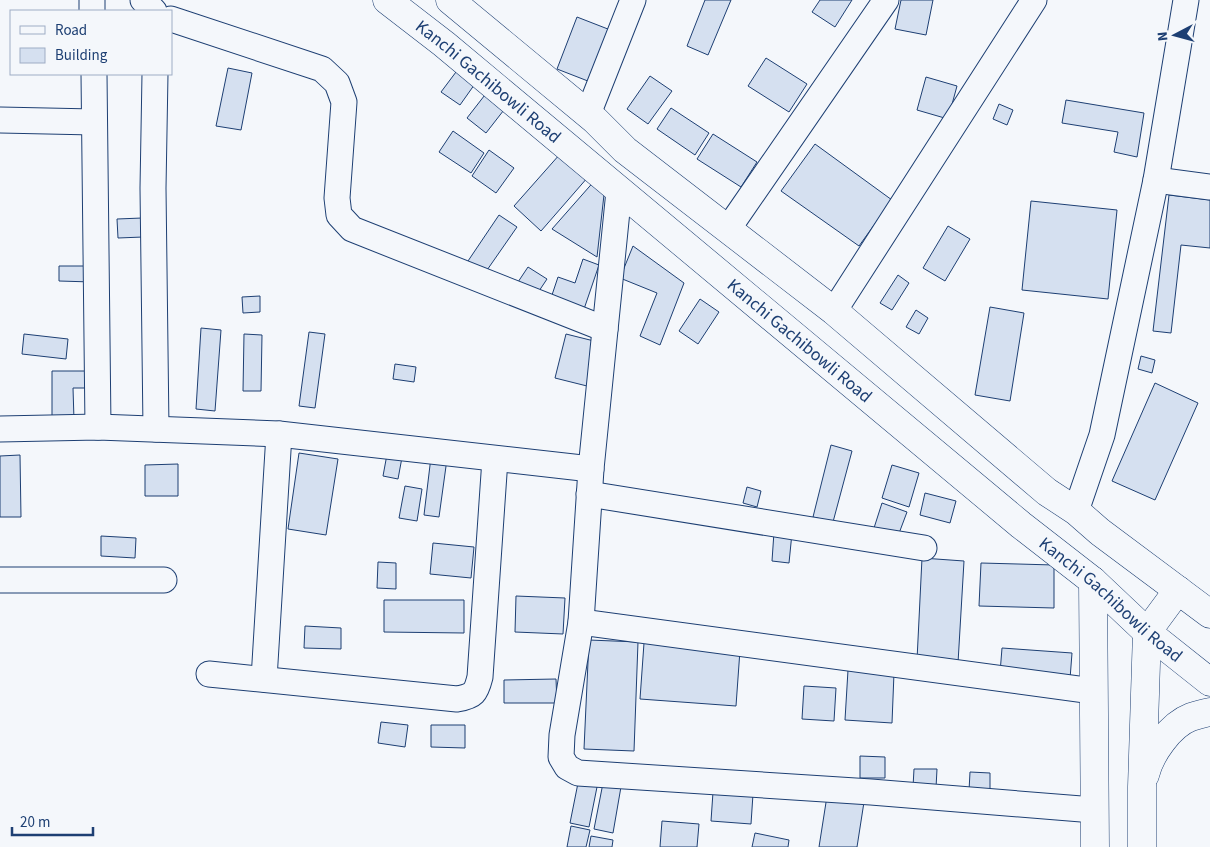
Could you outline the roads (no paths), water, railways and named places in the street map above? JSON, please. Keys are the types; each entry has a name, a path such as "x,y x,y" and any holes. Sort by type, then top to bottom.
{"main road":[{"name":"Kanchi Gachibowli Road","path":"387,0 444,44 1021,525 1093,581 1147,632 1210,682"},
{"path":"450,0 588,114 625,150 834,311 1047,492 1076,511 1100,532 1210,614"},
{"path":"1021,525 1047,492"},
{"path":"1093,581 1094,847"},
{"path":"1142,847 1147,632 1178,590"},
{"path":"1142,788 1148,763 1164,739 1189,718 1210,712"}],"street":[{"path":"143,0 153,10"},
{"path":"588,114 634,0"},
{"path":"728,229 886,0"},
{"path":"834,311 1034,0"},
{"path":"1076,511 1102,435 1156,180 1186,0"},
{"path":"172,19 322,70 337,83 344,102 337,198 340,215 352,229 605,329"},
{"path":"94,75 98,427"},
{"path":"156,75 153,188 156,428"},
{"path":"0,120 94,122"},
{"path":"1156,180 1210,187"},
{"path":"619,191 591,469 581,622 562,735 561,757 567,767 578,772 871,792 1094,810"},
{"path":"0,429 156,428 279,434 591,469"},
{"path":"264,680 279,434"},
{"path":"208,674 457,699 469,697 477,690 480,677 495,459"},
{"path":"589,494 924,548"},
{"path":"0,580 164,580"},
{"path":"581,622 1093,690"}]}
